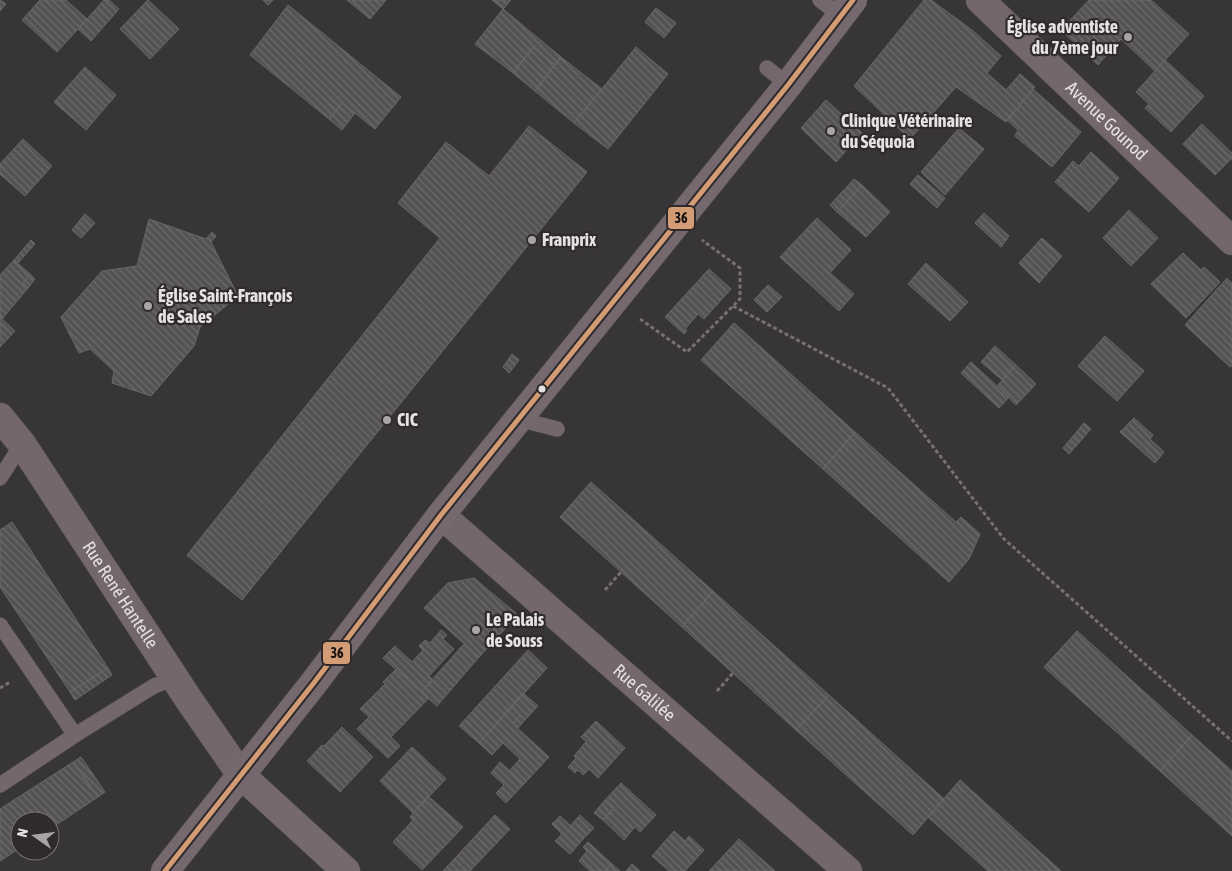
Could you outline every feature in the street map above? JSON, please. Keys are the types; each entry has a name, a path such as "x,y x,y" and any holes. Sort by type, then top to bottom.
{"street":[{"name":"Avenue Gounod","path":"980,0 1232,241"},
{"path":"164,871 313,684 441,515 677,222 778,77 838,6"},
{"name":"Rue René Hantelle","path":"0,417 22,444 175,678 241,775"},
{"name":"Rue Galilée","path":"441,515 848,871"},
{"path":"241,775 346,871"}],"lane":[{"path":"518,419 557,429"},
{"path":"0,478 22,444"},
{"path":"0,625 75,735"},
{"path":"0,784 154,686 175,678"}],"path":[{"path":"614,300 686,352 740,299 740,268 677,222"},
{"path":"733,306 888,388 1004,539 1232,741"},
{"path":"605,590 620,572"},
{"path":"717,691 733,673"}],"building":[{"path":"0,0 6,4 0,11"},
{"path":"40,0 66,0 87,19 57,52 22,20"},
{"path":"104,0 109,0 119,9 91,41 78,29"},
{"path":"148,0 179,29 150,59 120,29"},
{"path":"263,0 273,0 268,5"},
{"path":"347,0 375,0 381,6 370,19"},
{"path":"375,0 386,0 381,6"},
{"path":"492,0 511,0 503,9"},
{"path":"924,0 931,0 972,30 1001,56 987,73 1006,90 1020,74 1035,87 1006,122 956,87 910,139 854,86"},
{"name":"Église adventiste du 7ème jour","path":"1089,0 1151,0 1189,34 1155,71 1121,39 1098,65 1061,30"},
{"path":"288,5 401,97 375,129 342,103 329,119 250,55"},
{"path":"656,8 676,23 664,38 645,22"},
{"path":"503,9 561,57 555,65 533,47 513,73 475,44"},
{"path":"533,47 555,65 535,91 513,73"},
{"path":"636,47 668,74 608,149 574,123"},
{"path":"561,57 602,89 574,123 535,91"},
{"path":"1165,60 1204,96 1171,132 1145,108 1149,104 1136,92"},
{"path":"85,67 116,95 86,130 54,102"},
{"path":"1033,89 1081,132 1052,167 1015,136 1018,130 1007,120"},
{"name":"Clinique Vétérinaire du Séquoia","path":"826,100 862,133 836,162 801,128"},
{"path":"342,103 355,113 342,130 329,119"},
{"path":"1202,124 1232,153 1232,158 1215,175 1183,144"},
{"path":"529,126 587,172 242,600 187,555 440,238 398,203 446,142 489,176"},
{"path":"959,128 984,149 945,195 921,172"},
{"path":"23,139 52,166 25,196 0,174 0,164"},
{"path":"1091,152 1119,178 1089,212 1055,182 1073,161 1079,166"},
{"path":"918,175 945,198 937,208 910,184"},
{"path":"854,179 862,185 837,212 830,205"},
{"path":"862,185 890,212 866,237 837,212"},
{"path":"1129,210 1158,238 1131,266 1103,238"},
{"path":"984,213 1009,236 1001,247 975,223"},
{"path":"85,214 95,223 81,238 72,230"},
{"path":"817,218 851,250 830,273 854,294 839,311 780,257"},
{"name":"Église Saint-François de Sales","path":"149,219 206,239 212,232 216,236 211,242 238,296 200,327 194,346 151,396 112,383 114,371 90,349 79,353 61,317 102,271 137,266"},
{"path":"1042,238 1062,256 1039,283 1019,263"},
{"path":"31,240 35,244 18,263 14,260"},
{"path":"1183,253 1201,270 1204,267 1220,282 1186,318 1151,284"},
{"path":"14,260 30,274 23,283 28,288 2,319 0,317 0,275"},
{"path":"926,263 968,302 950,321 908,284"},
{"path":"709,269 731,289 704,319 698,314 685,329 687,330 684,334 665,317"},
{"path":"30,274 35,279 28,288 23,283"},
{"path":"1227,278 1232,283 1232,366 1230,367 1185,325"},
{"path":"768,285 782,297 767,312 754,300"},
{"path":"0,317 15,331 0,347"},
{"path":"734,323 855,432 823,469 701,360"},
{"path":"1105,336 1144,371 1117,401 1078,366"},
{"path":"995,346 1016,365 1002,380 981,362"},
{"path":"512,354 519,360 509,373 503,367"},
{"path":"971,362 1009,397 999,408 961,373"},
{"path":"1016,365 1036,384 1016,405 997,386"},
{"path":"1134,418 1153,435 1150,439 1164,452 1155,463 1120,432"},
{"path":"1084,423 1091,429 1069,454 1063,448"},
{"path":"855,432 956,522 961,517 980,534 969,559 949,582 823,469"},
{"path":"591,482 713,591 682,627 560,517"},
{"path":"12,522 108,668 70,692 0,587 0,530"},
{"name":"Le Palais de Souss","path":"474,578 518,615 479,657 424,608 448,583"},
{"path":"713,591 829,695 796,730 682,627"},
{"path":"441,630 447,635 443,639 454,649 429,676 433,680 421,692 383,658 395,646 412,662 423,650 419,646 425,640 430,643"},
{"path":"1077,631 1192,735 1160,771 1044,667"},
{"path":"464,644 479,657 437,706 421,692"},
{"path":"528,650 547,668 479,743 459,726"},
{"path":"108,668 112,675 75,700 70,692"},
{"path":"396,669 429,698 391,737 400,746 388,758 357,729 369,717 360,709 385,684 383,682"},
{"path":"523,693 538,706 525,720 520,716 513,724 549,757 524,784 509,771 520,759 503,743 492,755 479,743"},
{"path":"829,695 944,799 913,835 796,730"},
{"path":"520,716 525,720 518,728 513,724"},
{"path":"596,721 625,748 598,778 589,769 583,775 578,770 575,773 568,767 576,758 574,756 586,742 581,737"},
{"path":"342,727 373,757 340,792 307,761"},
{"path":"1192,735 1232,771 1232,836 1160,771"},
{"path":"412,747 446,779 413,813 380,781"},
{"path":"81,757 105,792 98,797 73,762"},
{"path":"73,762 98,797 60,822 60,811 10,811 10,854 0,861 0,809"},
{"path":"500,762 524,784 506,803 496,793 504,785 491,773"},
{"path":"960,780 1061,871 988,871 928,817"},
{"path":"621,783 656,815 640,832 635,827 624,840 603,820 614,808 605,800"},
{"path":"428,796 463,827 422,870 393,842 413,820 410,817"},
{"path":"605,800 614,808 603,820 594,813"},
{"path":"495,815 510,829 470,871 443,871"},
{"path":"580,815 594,828 584,838 570,826"},
{"path":"560,816 584,838 570,854 555,841 562,834 552,824"},
{"path":"674,831 685,841 689,836 704,850 685,871 669,871 652,856"},
{"path":"739,839 775,871 709,871"},
{"path":"588,842 612,864 605,871 590,871 579,861 587,851 583,847"},
{"path":"612,864 620,871 605,871"},
{"path":"632,864 640,871 626,871"}],"transit line":[{"name":"36","path":"165,871 313,684 441,515 788,85 853,0"}],"place":[{"name":"Église adventiste du 7ème jour","path":"1128,37"},
{"name":"Clinique Vétérinaire du Séquoia","path":"831,131"},
{"name":"Franprix","path":"532,240"},
{"name":"Église Saint-François de Sales","path":"148,306"},
{"name":"CIC","path":"387,420"},
{"name":"Le Palais de Souss","path":"476,630"}]}
